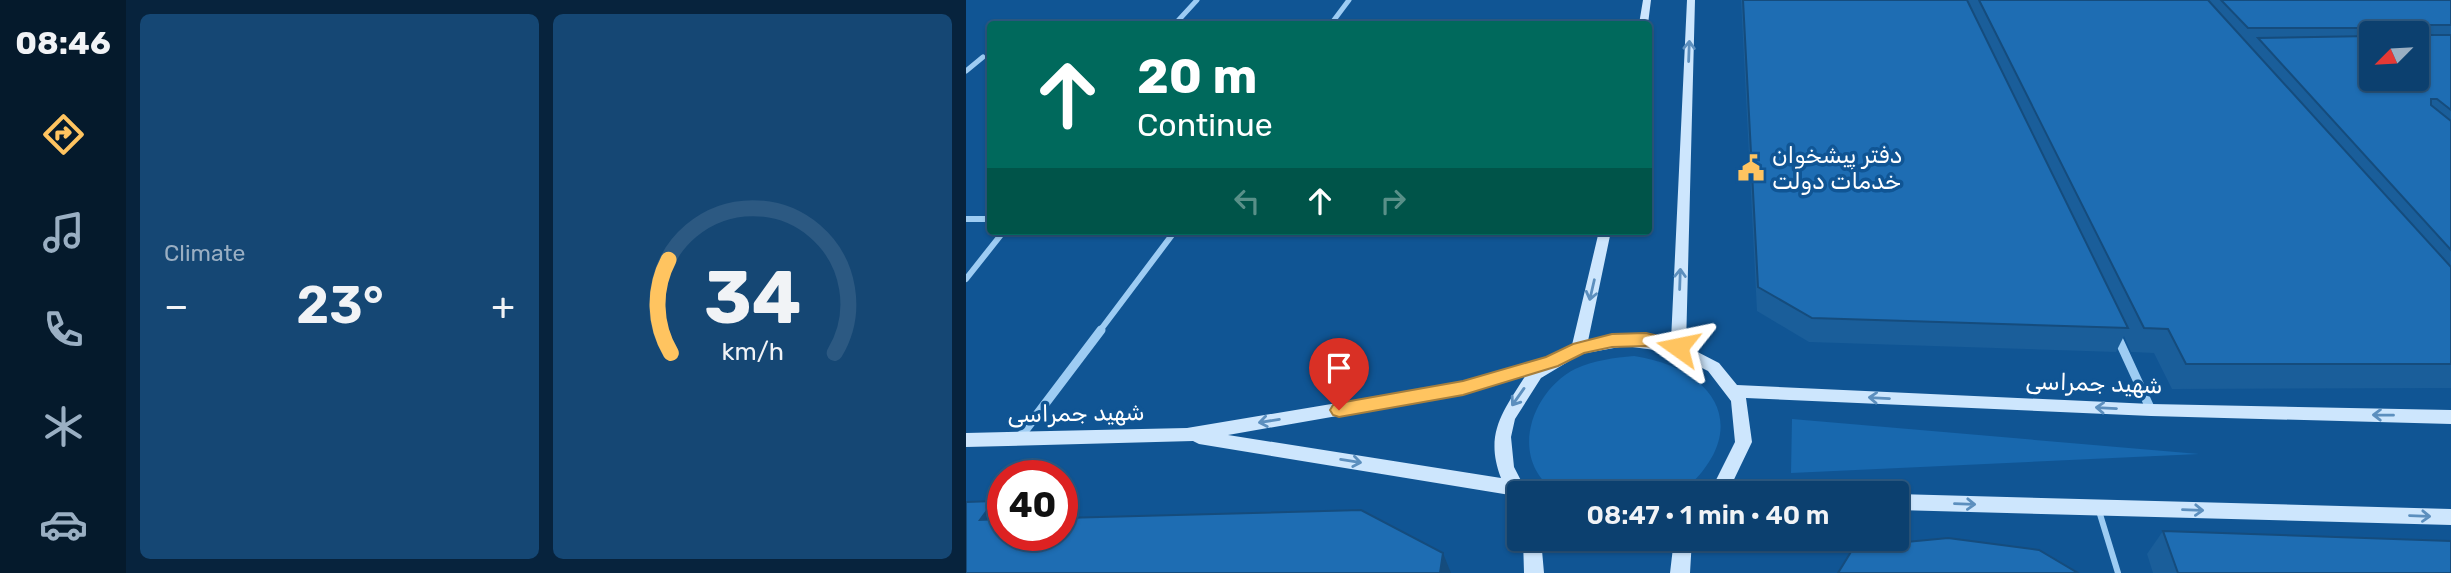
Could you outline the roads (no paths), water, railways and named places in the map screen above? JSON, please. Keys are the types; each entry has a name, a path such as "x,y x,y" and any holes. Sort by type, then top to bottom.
{"street":[{"path":"1178,21 1197,0"},
{"path":"1333,21 1349,0"},
{"path":"1644,21 1647,0"},
{"path":"1678,347 1690,0"},
{"path":"966,71 983,57"},
{"path":"966,219 987,219"},
{"path":"966,279 1001,235"},
{"path":"1018,439 1172,235"},
{"path":"1579,348 1604,235"},
{"path":"2110,323 2151,410"},
{"path":"1187,435 1463,388 1552,362 1579,348 1612,340 1646,340 1678,347 1701,357 1721,372 1734,391 1744,416 1744,444 1734,472 1727,481"},
{"path":"1512,481 1503,460 1502,432 1511,405 1529,381 1552,362"},
{"name":"شهید جمراسی","path":"1734,391 2151,410 2451,417"},
{"path":"1187,435 1507,489"},
{"name":"شهید جمراسی","path":"966,440 1187,435"},
{"path":"1909,502 2451,517"},
{"path":"1533,551 1534,573"},
{"path":"1681,573 1682,551"}],"lane":[{"path":"2098,508 2118,573"}],"place":[{"name":"دفتر پیشخوان خدمات دولت","path":"1751,168"}]}
